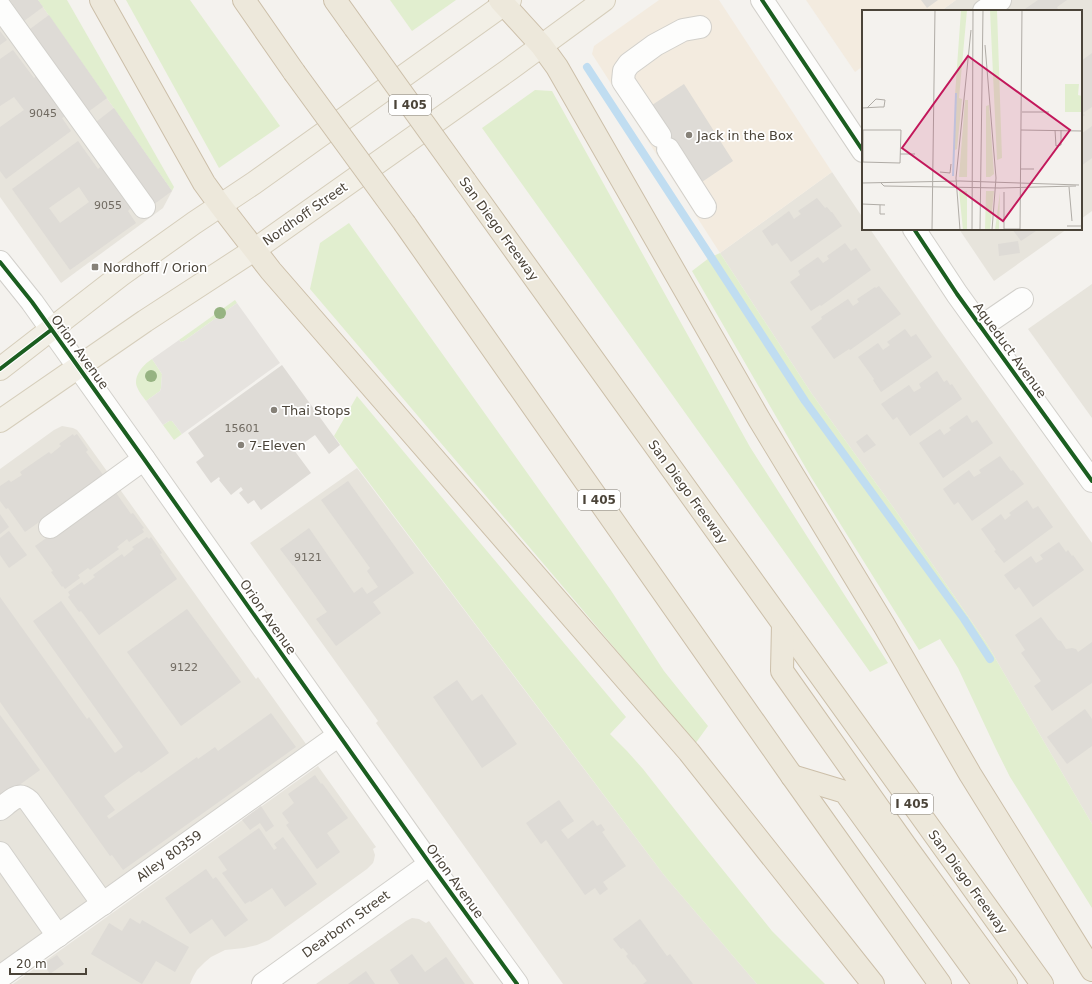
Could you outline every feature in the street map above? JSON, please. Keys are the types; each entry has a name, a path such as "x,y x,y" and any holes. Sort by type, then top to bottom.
{"highway":[{"path":"100,0 193,164 220,205 254,250 689,752 873,984"},
{"name":"I 405","path":"244,0 294,72 405,224 792,776 940,984"},
{"name":"San Diego Freeway","path":"335,0 1042,984"},
{"path":"505,1 557,67 759,419 884,625 970,774 1092,970"},
{"path":"783,624 782,671 907,848 1006,984"},
{"path":"792,776 845,792 984,984"}],"main road":[{"name":"Nordhoff Street","path":"0,421 78,367 254,250 604,0"},
{"path":"0,369 121,275 220,205 254,183 505,1"}],"street":[{"path":"762,0 862,150"},
{"path":"985,10 1000,0"},
{"path":"0,7 144,207"},
{"path":"700,27 683,30 655,45 629,64 624,71 623,81 706,207"},
{"name":"Aqueduct Avenue","path":"915,230 957,294 1092,481"},
{"name":"Orion Avenue","path":"0,262 32,302 430,864 517,984"},
{"path":"981,327 1022,299"},
{"path":"50,527 144,459"},
{"name":"Alley 80359","path":"0,977 339,735"},
{"path":"0,809 15,798 24,797 29,801 103,904"},
{"path":"0,853 58,936"},
{"name":"Dearborn Street","path":"263,984 430,864"}],"shaded area":[{"path":"0,0 38,0 172,191 163,208 61,283 0,197"},
{"path":"659,0 719,0 832,172 720,253 592,54 594,46"},
{"path":"806,0 956,0 942,10 862,10 862,67 855,72"},
{"path":"956,0 1092,0 1092,211 1082,218 1082,10 942,10"},
{"path":"832,172 862,217 862,230 871,230 936,325 1092,543 1092,824 987,644 898,514 812,394 720,253"},
{"path":"960,230 1066,230 994,281"},
{"path":"1092,284 1092,418 1028,329"},
{"path":"237,303 280,363 182,434 172,421 169,421 163,425 146,401 160,391 161,388 162,374 152,359 179,340 181,342 184,341"},
{"path":"62,426 73,428 81,435 256,679 258,677 306,744 0,963 0,469 54,430"},
{"path":"357,468 664,875 757,984 563,984 376,723 378,721 250,543"},
{"path":"318,766 376,847 373,849 375,855 374,860 367,869 269,940 244,948 225,950 211,957 197,970 190,984 13,984"},
{"path":"412,918 419,919 426,923 429,921 474,984 316,984 406,921"}],"green space":[{"path":"38,0 67,0 174,187 172,191"},
{"path":"126,0 190,0 280,126 219,168"},
{"path":"390,0 456,0 412,31"},
{"path":"535,90 552,91 750,447 888,663 870,672 482,128"},
{"path":"349,223 610,589 664,671 708,726 695,744 310,289 320,243"},
{"path":"720,253 812,394 898,514 987,644 1092,824 1092,908 1010,777 958,668 940,639 919,650 811,477 692,271 709,258"},
{"path":"235,300 237,303 184,341 181,342 179,340"},
{"path":"152,359 162,374 161,388 160,391 146,401 137,387 136,379 145,364"},
{"path":"357,396 626,717 610,734 643,769 772,931 825,984 757,984 664,875 334,436"},
{"path":"169,421 172,421 182,434 174,440 163,425"}],"building":[{"path":"10,0 38,0 43,7 24,21"},
{"path":"921,0 938,0 927,8"},
{"path":"1038,0 1067,0 1057,7 1058,10 1023,10"},
{"path":"49,15 107,98 88,112 30,29"},
{"path":"0,31 7,40 0,45"},
{"path":"13,50 34,78 38,75 67,115 62,118 71,131 6,179 0,171 0,127 24,110 14,97 0,106 0,59"},
{"path":"1092,53 1092,107 1083,113 1085,115 1082,117 1082,60"},
{"name":"Jack in the Box","path":"684,84 733,161 696,186 646,109"},
{"path":"114,108 172,191 153,205 96,122"},
{"path":"1092,126 1092,158 1082,165 1082,133"},
{"path":"78,141 98,169 103,165 132,207 128,211 136,223 70,270 12,189","holes":["79,187 89,202 60,223 49,208"]},
{"path":"817,198 825,208 827,207 832,212 842,226 791,262 777,243 772,246 762,231 789,211 794,219 801,214 798,211"},
{"path":"1013,230 1038,230 1021,241"},
{"path":"1018,241 1020,253 999,256 998,244"},
{"path":"845,243 851,251 856,248 871,270 821,306 820,305 811,311 790,282 800,275 798,271 818,257 823,263 829,259 827,256"},
{"path":"879,286 901,314 850,350 849,349 834,359 811,327 822,319 821,317 848,299 853,306 859,302 857,299"},
{"path":"905,329 911,337 916,334 932,357 881,392 873,380 874,379 858,357 878,343 883,350 890,345 887,342"},
{"path":"282,365 340,445 329,454 315,435 294,450 311,473 261,510 254,500 248,504 239,493 243,490 241,487 231,495 219,480 219,477 211,483 196,462 204,456 188,433"},
{"path":"937,371 944,382 947,380 950,385 952,384 962,399 910,436 897,417 893,420 881,404 909,385 914,392 921,388 919,384"},
{"path":"967,415 972,423 977,420 993,443 943,478 919,443 940,429 944,435 951,430 949,428"},
{"path":"73,434 74,436 77,434 88,450 86,452 104,476 25,532 8,508 6,509 0,501 0,486 9,480 11,482 22,475 20,472 49,452 51,454 61,446 59,444"},
{"path":"867,434 876,445 864,453 856,442"},
{"path":"1000,456 1011,471 1013,470 1024,484 972,521 958,502 954,505 943,489 969,470 974,477 981,473 979,470"},
{"path":"348,481 414,573 373,602 381,613 336,646 316,619 327,612 280,549 309,528 354,593 362,587 367,594 378,587 367,571 370,568 321,500"},
{"path":"114,490 131,514 133,513 144,528 142,529 144,532 129,542 127,539 117,547 119,549 90,570 88,568 78,575 80,578 65,589 51,572 53,571 35,546"},
{"path":"1027,500 1033,509 1038,506 1053,527 1004,563 994,551 996,550 981,529 1001,514 1005,520 1011,515 1009,513"},
{"path":"0,514 9,527 0,534"},
{"path":"9,531 27,555 9,568 0,555 0,538"},
{"path":"147,537 149,539 151,537 162,553 160,554 177,579 99,635 81,611 79,612 68,597 70,595 68,592 82,582 84,585 95,577 93,575 122,554 124,557 134,549 132,547"},
{"path":"1059,542 1066,552 1068,550 1072,556 1073,555 1084,570 1033,607 1019,587 1015,590 1004,575 1031,556 1036,563 1043,559 1040,555"},
{"path":"0,597 87,719 89,717 115,753 123,747 33,621 61,601 169,753 141,773 139,771 104,796 115,810 107,816 109,819 197,757 198,759 215,747 218,751 271,713 296,747 123,870 112,855 110,856 0,702"},
{"path":"187,609 241,682 181,726 127,652"},
{"path":"1041,617 1066,649 1076,649 1078,652 1092,642 1092,683 1052,711 1034,686 1041,681 1021,653 1025,650 1015,635"},
{"path":"457,680 472,701 482,694 517,744 482,768 433,697"},
{"path":"1085,709 1092,719 1092,746 1067,764 1047,737"},
{"path":"0,715 40,770 0,799"},
{"path":"315,775 348,818 327,833 340,852 317,869 286,825 289,823 282,813 294,803 288,794"},
{"path":"559,800 574,821 561,830 568,839 593,820 597,826 601,824 605,830 602,832 626,866 603,882 608,889 600,895 595,888 585,895 546,840 541,844 526,823"},
{"path":"261,806 274,826 266,832 260,823 250,830 242,820"},
{"path":"259,828 274,850 277,848 274,844 283,837 317,884 285,907 272,888 251,902 250,901 245,904 222,873 227,870 218,857"},
{"path":"206,869 213,879 216,877 248,920 225,937 212,919 190,934 165,898"},
{"path":"130,918 140,924 142,920 189,947 175,972 156,961 142,984 91,954 109,923 122,931"},
{"path":"640,919 667,956 670,954 693,984 643,984 647,981 626,956 628,954 623,948 621,949 613,939"},
{"path":"412,954 425,972 446,957 465,984 399,984 390,970"},
{"path":"57,955 64,964 50,974 43,964"},
{"path":"366,971 375,984 348,984"}],"waterway":[{"path":"587,67 805,401 964,619 990,659"}],"cycle path":[{"path":"762,0 862,150"},
{"path":"915,230 957,294 1092,481"},
{"path":"0,262 32,302 430,864 517,984"},
{"path":"0,369 51,330"}],"place":[{"name":"Jack in the Box","path":"689,135"},
{"name":"Nordhoff / Orion","path":"95,267"},
{"name":"Thai Stops","path":"274,410"},
{"name":"7-Eleven","path":"241,445"}]}
